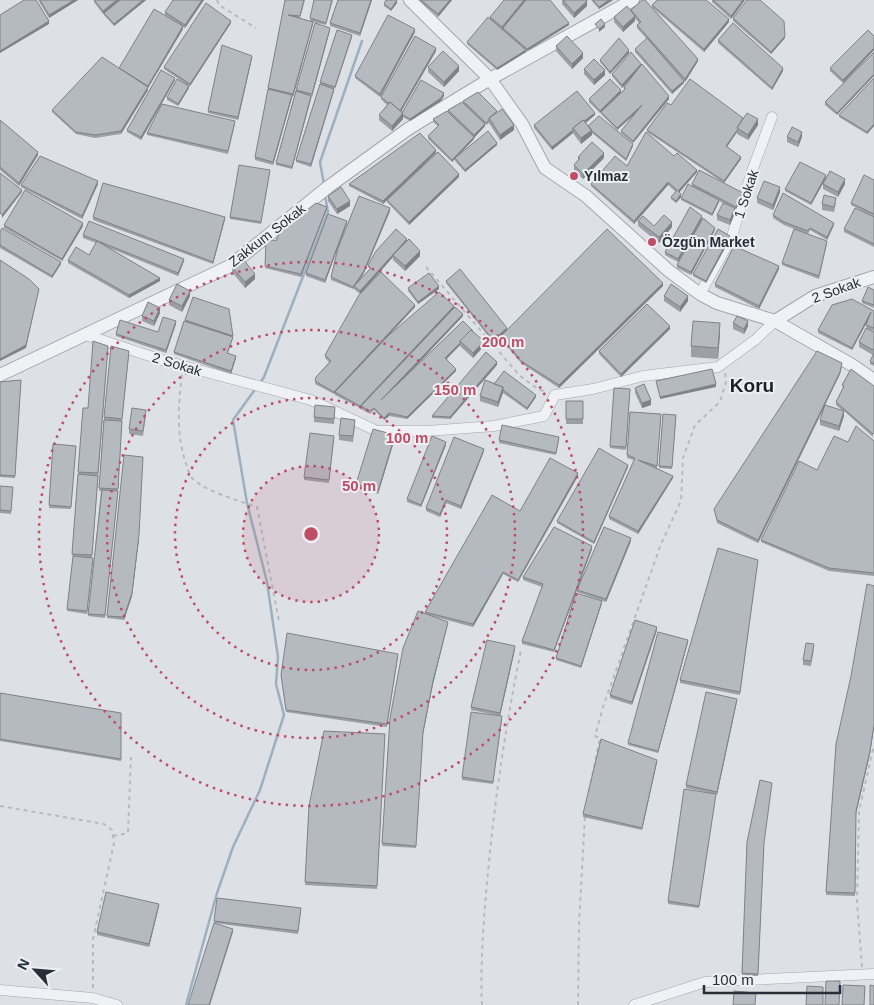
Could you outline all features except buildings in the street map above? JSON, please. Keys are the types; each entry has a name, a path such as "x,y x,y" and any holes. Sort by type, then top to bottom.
{"street":[{"path":"410,0 490,79 522,124 546,168 586,196 669,271 700,294 717,303 774,322 852,365 874,380"},
{"name":"Zakkum Sokak","path":"0,374 230,266 328,187 408,129 490,79 633,0"},
{"name":"1 Sokak","path":"700,294 732,236 752,171 772,117"},
{"name":"2 Sokak","path":"774,322 814,296 874,277"},
{"path":"556,395 593,389 643,376 718,367 755,340 774,322"},
{"name":"2 Sokak","path":"86,335 184,366 311,400 377,431 427,431 484,426 536,418 544,416 556,395"},
{"path":"634,1005 705,982 874,974"},
{"path":"0,990 93,998 117,1005"}],"path":[{"path":"217,0 219,5 256,28"},
{"path":"426,267 520,376 538,389 556,395"},
{"path":"588,798 600,738 595,736 603,707 661,544 681,501 683,458 695,425 720,402 726,382 725,361"},
{"path":"184,366 179,420 183,456 191,477 208,489 257,507 279,621"},
{"path":"482,1005 484,917 494,811 507,718 522,650"},
{"path":"862,974 857,901 859,811 874,745"},
{"path":"113,836 128,833 131,756"},
{"path":"0,806 104,824 112,830 114,843 93,939 93,998"},
{"path":"578,1005 579,924 584,826 587,807"}],"waterway":[{"path":"324,185 320,162 362,41"},
{"path":"260,383 328,212 325,195"},
{"path":"186,1005 217,893 233,847 260,790 284,715 276,684 278,657 267,582 247,503 233,420 256,388"}],"place":[{"name":"Yılmaz","path":"574,176"},
{"name":"Özgün Market","path":"652,242"}],"district":[{"name":"Koru","path":"752,385"}]}
